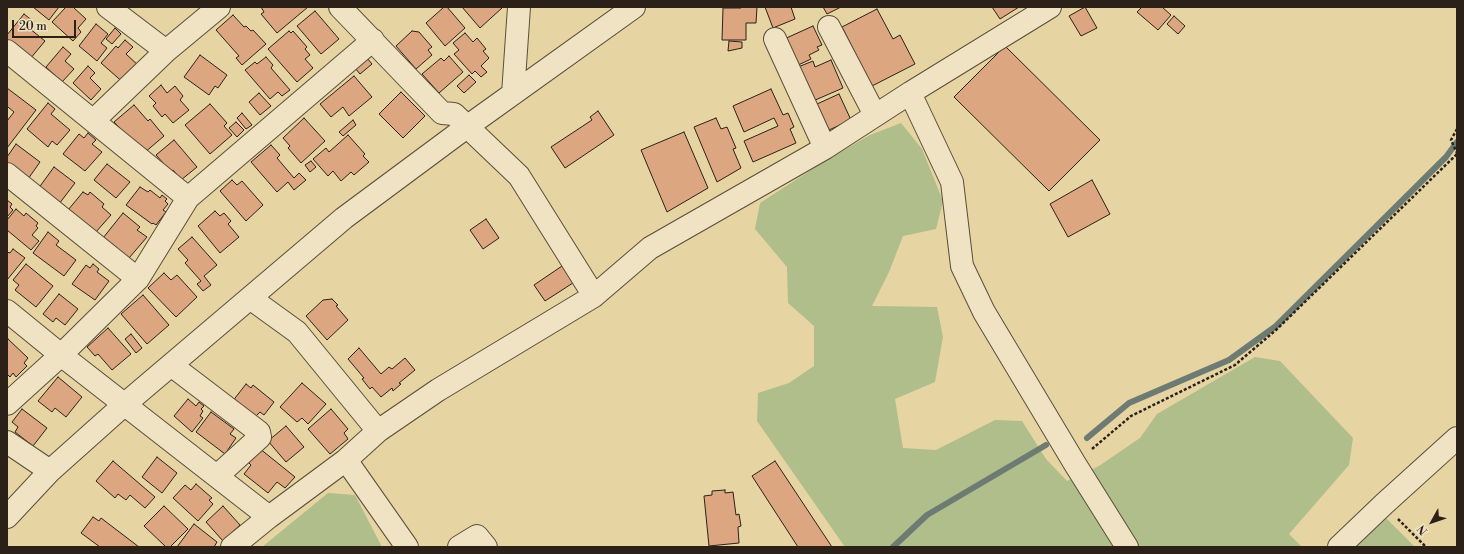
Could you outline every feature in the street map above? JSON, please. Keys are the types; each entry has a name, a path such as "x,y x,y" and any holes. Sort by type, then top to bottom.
{"street":[{"path":"108,7 166,51"},
{"path":"93,121 166,51 219,7"},
{"path":"340,7 442,113 454,114 519,176 594,296"},
{"path":"514,94 519,7"},
{"path":"7,517 50,471 125,404 344,218 468,126 634,7"},
{"path":"232,547 269,517 346,460 378,431 438,390 594,296 650,248 825,148 910,93 1050,7"},
{"path":"829,28 875,115"},
{"path":"775,39 825,148"},
{"path":"7,404 61,355 138,278 188,198 373,40"},
{"path":"7,51 188,198"},
{"path":"910,93 952,182 962,266 984,312 1075,464 1128,547"},
{"path":"7,174 138,278"},
{"path":"250,298 297,332 378,431"},
{"path":"7,311 61,355 269,517"},
{"path":"171,365 258,432 260,437 216,476"},
{"path":"1339,547 1457,438"},
{"path":"7,442 50,471"},
{"path":"346,460 407,547"},
{"path":"459,547 477,536 486,547"}],"path":[{"path":"1075,464 1131,416 1235,365 1276,330 1457,154 1451,140 1457,129"},
{"path":"1384,504 1426,547"}],"green space":[{"path":"901,123 922,149 943,201 936,229 903,236 889,272 872,306 937,307 943,337 935,382 895,399 903,448 936,450 995,420 1022,421 1046,459 1067,481 1099,466 1140,438 1157,414 1255,357 1280,361 1353,438 1349,465 1289,534 1302,547 845,547 757,421 758,393 789,383 814,366 814,326 788,303 787,267 755,229 760,203 828,159 870,135"},
{"path":"328,493 355,495 382,547 262,547"},
{"path":"1383,515 1415,547 1352,547"}],"building":[{"path":"33,7 59,7 49,20"},
{"path":"66,7 73,7 86,19 78,28 81,32 73,41 52,22"},
{"path":"261,7 308,7 277,33 261,14 264,12"},
{"path":"444,7 447,7 465,28 445,46 426,23"},
{"path":"462,7 502,7 502,8 480,28"},
{"path":"757,7 756,23 746,23 746,40 722,40 723,8"},
{"path":"765,7 791,7 795,19 773,28"},
{"path":"823,7 841,7 827,14"},
{"path":"992,7 1019,7 1000,19"},
{"path":"1085,7 1097,28 1081,36 1069,16"},
{"path":"1142,7 1162,7 1171,15 1158,30 1137,12"},
{"path":"877,9 893,39 900,35 915,64 872,86 842,27"},
{"path":"315,11 339,39 321,54 297,26"},
{"path":"24,14 34,22 29,28 45,41 30,59 7,41 7,35"},
{"path":"233,15 244,27 246,26 251,31 253,30 266,44 242,65 236,58 239,56 216,30"},
{"path":"1174,16 1185,26 1178,34 1167,24"},
{"path":"96,24 108,34 101,43 107,48 97,61 79,46"},
{"path":"813,26 822,45 817,47 819,50 809,55 811,59 794,67 782,40"},
{"path":"115,28 121,34 112,44 106,39"},
{"path":"289,31 291,33 293,31 307,47 305,49 310,55 305,59 313,68 297,82 268,49"},
{"path":"412,31 419,32 432,47 428,50 432,55 416,69 396,46"},
{"path":"465,33 473,42 477,38 486,49 483,51 489,58 481,66 487,72 481,77 475,71 472,74 454,54 459,50 453,43"},
{"path":"125,40 133,47 126,54 140,67 125,84 101,63 116,46 118,48"},
{"path":"729,41 742,42 742,48 728,51"},
{"path":"1005,46 1100,140 1049,191 954,97"},
{"path":"63,47 71,54 65,61 74,69 62,82 46,67"},
{"path":"200,55 227,75 218,88 215,86 209,95 184,77"},
{"path":"449,56 463,72 439,93 422,74 441,58 444,61"},
{"path":"266,57 273,65 271,68 290,90 282,96 278,92 270,99 245,70 255,62 257,64"},
{"path":"367,58 372,64 360,74 355,68"},
{"path":"831,60 843,88 813,101 798,67 813,61 815,67"},
{"path":"88,66 95,73 90,78 101,89 91,100 73,83"},
{"path":"469,75 476,82 464,93 457,86"},
{"path":"354,76 372,97 349,116 343,107 331,117 320,104"},
{"path":"161,85 167,93 175,86 183,96 180,100 189,110 173,123 165,114 162,117 153,106 156,103 149,96"},
{"path":"7,88 36,110 7,148 7,121 14,112 8,107 7,108"},
{"path":"771,89 783,115 788,113 794,127 790,129 796,143 753,162 744,141 778,126 774,118 744,132 733,106"},
{"path":"401,92 425,116 403,138 379,114"},
{"path":"259,93 271,106 260,115 249,102"},
{"path":"839,94 851,120 829,130 817,104"},
{"path":"48,103 55,109 51,114 70,130 57,145 52,141 48,147 27,129"},
{"path":"210,104 227,123 224,126 232,135 210,154 185,125"},
{"path":"134,105 148,121 150,119 164,136 144,153 114,122"},
{"path":"598,111 614,135 565,168 551,147 592,120 590,117"},
{"path":"242,113 252,125 246,129 237,118"},
{"path":"304,118 325,141 301,163 288,148 290,146 283,138"},
{"path":"716,118 721,129 727,127 736,148 733,149 741,168 717,182 694,127"},
{"path":"353,120 356,125 343,136 339,132"},
{"path":"236,122 244,130 237,137 229,128"},
{"path":"684,132 708,188 667,212 641,150"},
{"path":"88,133 96,140 92,144 102,152 85,171 63,154 79,134 84,138"},
{"path":"348,135 365,154 363,156 369,162 354,175 351,172 341,181 333,171 328,176 313,159 326,148 329,152"},
{"path":"174,140 197,167 181,180 173,170 171,172 156,155"},
{"path":"16,144 40,162 28,179 7,163 7,157"},
{"path":"271,145 280,155 277,158 294,178 299,173 306,180 294,190 288,182 277,192 251,162"},
{"path":"311,161 316,167 310,172 305,165"},
{"path":"107,164 130,182 116,198 94,180"},
{"path":"54,167 75,183 59,204 38,189"},
{"path":"232,180 237,185 242,181 263,205 246,221 220,191"},
{"path":"1092,180 1110,214 1068,237 1050,204"},
{"path":"140,187 148,192 150,190 160,198 162,195 167,199 165,201 168,204 163,210 166,212 156,225 153,223 152,224 126,205"},
{"path":"83,192 88,195 90,192 104,204 102,207 111,215 95,233 68,210"},
{"path":"7,200 12,204 10,207 13,210 7,217"},
{"path":"16,209 24,216 26,213 38,223 36,226 38,228 32,235 39,241 31,250 7,230 7,220"},
{"path":"215,211 220,216 224,213 231,221 228,224 239,237 220,253 198,226"},
{"path":"123,213 140,227 137,230 147,237 129,258 103,238"},
{"path":"486,219 499,238 483,249 470,230"},
{"path":"48,232 59,241 56,245 76,260 64,276 33,253"},
{"path":"192,237 217,265 204,276 211,285 203,291 197,284 201,281 185,263 188,260 178,249"},
{"path":"13,249 25,258 7,280 7,252 10,253"},
{"path":"26,264 53,286 36,307 15,290 19,285 13,280"},
{"path":"93,264 99,269 97,272 109,281 95,300 72,284 86,265 90,268"},
{"path":"565,264 576,281 545,301 534,285"},
{"path":"164,273 171,280 177,275 197,297 176,317 148,288"},
{"path":"59,294 78,309 65,325 56,318 53,322 43,314"},
{"path":"143,295 169,325 147,344 121,314"},
{"path":"332,299 348,320 327,340 306,316 323,300"},
{"path":"108,328 131,354 112,370 98,354 95,356 87,347"},
{"path":"131,334 142,348 136,353 125,339"},
{"path":"8,339 28,358 24,363 27,366 16,377 13,373 10,377 7,374"},
{"path":"359,348 381,374 389,367 392,369 405,358 415,370 399,383 401,384 393,391 392,388 381,397 372,387 370,389 362,379 364,378 348,359"},
{"path":"58,377 82,397 66,417 55,408 52,412 38,401"},
{"path":"302,383 326,404 308,424 302,418 297,422 280,407"},
{"path":"246,384 251,388 253,385 274,402 264,415 260,412 253,419 232,402"},
{"path":"188,399 196,406 199,402 204,406 201,409 203,411 200,416 203,418 192,432 174,416"},
{"path":"22,409 47,428 33,446 15,432 18,427 12,422"},
{"path":"331,409 348,429 344,433 348,439 330,454 308,429"},
{"path":"211,412 234,429 230,434 236,438 225,454 196,432"},
{"path":"286,426 304,447 286,462 268,441"},
{"path":"259,448 295,477 285,488 277,482 268,493 244,474 251,465 248,462"},
{"path":"157,457 177,473 162,493 142,477"},
{"path":"113,461 155,497 145,508 130,495 126,500 118,494 115,498 96,481"},
{"path":"775,461 832,547 798,547 752,476"},
{"path":"196,484 212,498 209,500 213,504 198,521 173,498 185,485 191,490"},
{"path":"725,490 725,493 733,492 736,515 739,514 741,526 738,527 739,543 709,546 704,496 712,495 712,491"},
{"path":"164,506 188,529 170,547 166,547 144,526"},
{"path":"223,506 240,525 223,541 206,522"},
{"path":"93,517 99,521 101,518 139,547 100,547 81,533"},
{"path":"194,524 217,542 214,547 177,547"}],"waterway":[{"path":"1087,438 1129,403 1229,360 1276,326 1446,157 1457,142"},
{"path":"893,547 927,515 1046,445"}]}
